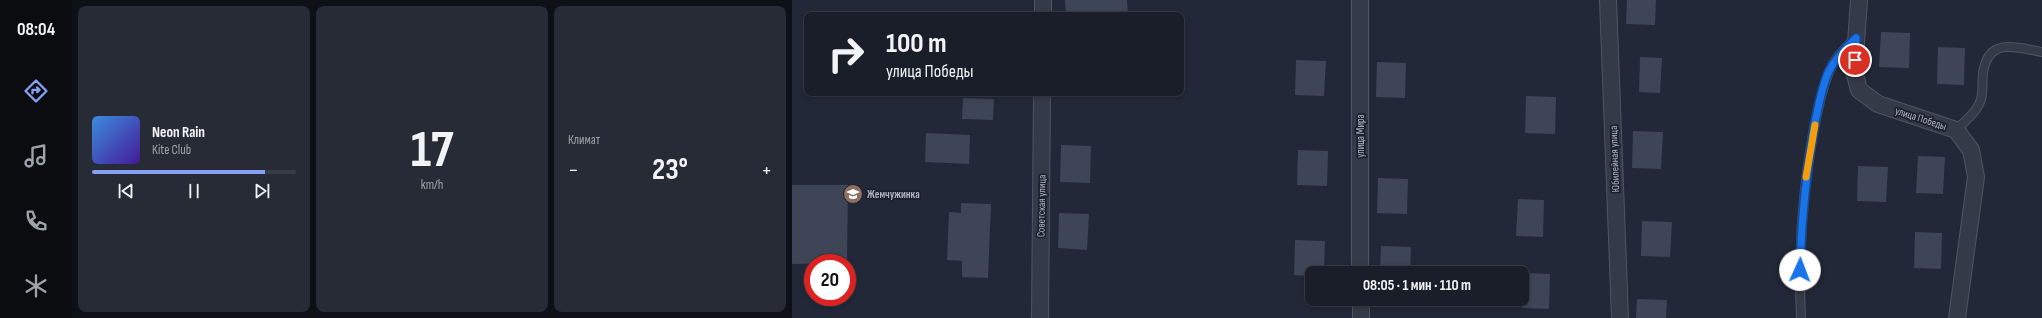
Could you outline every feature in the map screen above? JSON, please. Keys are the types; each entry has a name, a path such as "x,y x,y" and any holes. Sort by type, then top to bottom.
{"street":[{"path":"1043,0 1043,12"},
{"name":"улица Мира","path":"1360,0 1360,266"},
{"name":"Юбилейная улица","path":"1608,0 1620,318"},
{"name":"улица Победы","path":"1858,0 1854,71 1859,90 1878,104 1956,130 1971,150 1976,177 1957,318"},
{"name":"Советская улица","path":"1040,318 1042,96"},
{"path":"1361,306 1361,318"}],"lane":[{"path":"1801,318 1799,284 1801,229 1807,166 1817,112 1829,72 1841,52 1856,38"},
{"path":"1956,130 1975,110 1981,99 1984,68 1990,52 2002,46 2042,52"}],"building":[{"path":"1065,0 1127,0 1128,12 1066,12"},
{"path":"1627,0 1656,0 1655,25 1626,24"},
{"path":"1881,32 1910,33 1909,68 1879,67"},
{"path":"1938,47 1965,48 1964,85 1937,84"},
{"path":"1640,57 1662,58 1660,93 1639,92"},
{"path":"1296,60 1326,61 1324,96 1295,95"},
{"path":"1377,62 1406,63 1405,98 1376,97"},
{"path":"1526,96 1556,97 1555,134 1525,133"},
{"path":"963,98 994,99 993,120 962,119"},
{"path":"1633,131 1663,132 1661,169 1632,168"},
{"path":"926,133 970,135 969,164 925,162"},
{"path":"1061,145 1091,146 1090,183 1060,182"},
{"path":"1298,150 1328,151 1327,186 1297,185"},
{"path":"1918,156 1945,157 1943,194 1916,193"},
{"path":"1858,166 1888,167 1886,202 1857,201"},
{"path":"1378,178 1408,179 1407,214 1377,213"},
{"path":"792,185 848,185 847,254 804,254 804,264 792,264"},
{"path":"1518,199 1544,200 1543,237 1516,236"},
{"path":"961,203 991,204 988,278 962,277 962,261 947,260 949,212 961,213"},
{"path":"1059,213 1089,214 1087,250 1058,248"},
{"path":"1642,221 1672,222 1670,257 1641,256"},
{"path":"1915,232 1942,233 1941,269 1914,268"},
{"path":"1295,240 1325,241 1324,266 1305,266 1305,276 1294,275"},
{"path":"1381,246 1411,247 1410,266 1380,266"},
{"path":"1529,273 1550,274 1549,309 1522,308 1522,306 1529,306"},
{"path":"1637,299 1667,300 1666,318 1636,318"}],"slow traffic":[{"path":"1806,177 1815,125"}],"place":[{"name":"Жемчужинка","path":"853,194"}],"route":[{"path":"1800,270 1801,229 1807,166 1817,112 1829,72 1841,52 1856,38 1855,60"}]}
